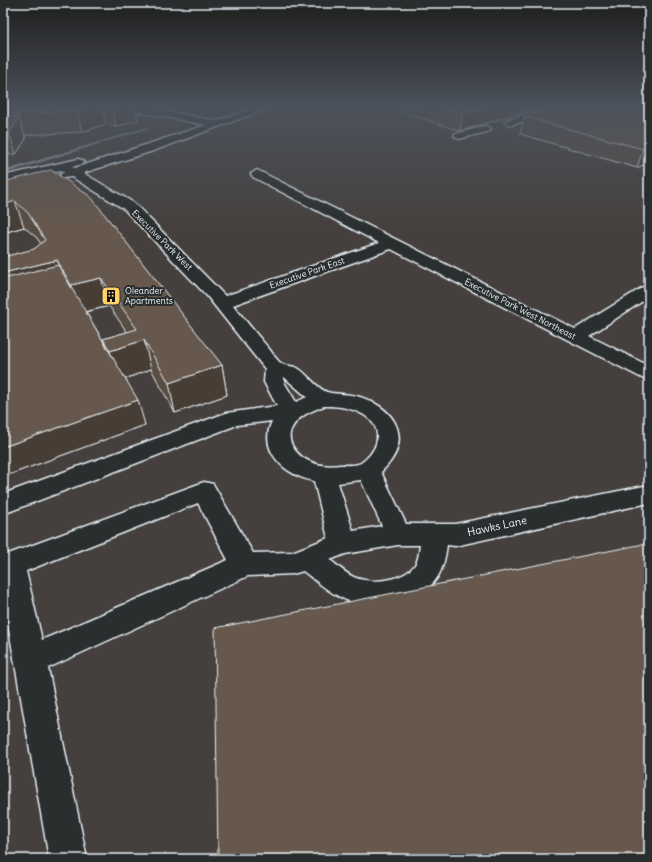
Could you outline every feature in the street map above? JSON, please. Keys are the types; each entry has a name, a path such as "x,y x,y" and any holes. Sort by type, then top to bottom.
{"street":[{"path":"3,191 69,169 129,146"},
{"path":"3,180 69,169 157,146"},
{"name":"Executive Park West","path":"69,169 129,206 184,261 222,303 275,368"},
{"name":"Executive Park West Northeast","path":"257,174 649,374"},
{"name":"Executive Park East","path":"222,303 392,244"},
{"path":"575,336 649,290"},
{"path":"291,412 274,382 275,368 292,372 321,399"},
{"path":"321,399 337,399 361,404 380,416 387,426 389,439 386,451 368,470 345,475 324,475 305,470 290,461 280,449 278,436 281,423 291,412 304,404 321,399"},
{"path":"3,504 234,418 291,412"},
{"path":"368,470 398,534"},
{"path":"324,475 343,544"},
{"path":"31,660 244,565 204,491 11,565 31,660 68,859"},
{"name":"Hawks Lane","path":"244,565 293,563 343,544 398,534 435,534 455,536 649,494"},
{"path":"307,558 345,587 364,593 405,587 418,580 428,568 435,534"}],"shaded area":[{"path":"3,146 649,146 649,859 3,859"}],"building":[{"path":"633,146 649,146 643,149"},
{"name":"Oleander Apartments","path":"51,170 91,197 222,365 169,383 144,340 110,351 103,339 137,329 101,278 71,285 57,260 3,273 3,257 34,249 45,240 28,213 15,201 3,205 3,182"},
{"path":"58,265 138,400 3,447 3,279"},
{"path":"649,543 649,859 218,859 215,628"}],"waterway":[{"path":"3,173 89,146"}],"place":[{"name":"Oleander Apartments","path":"111,296"}]}
